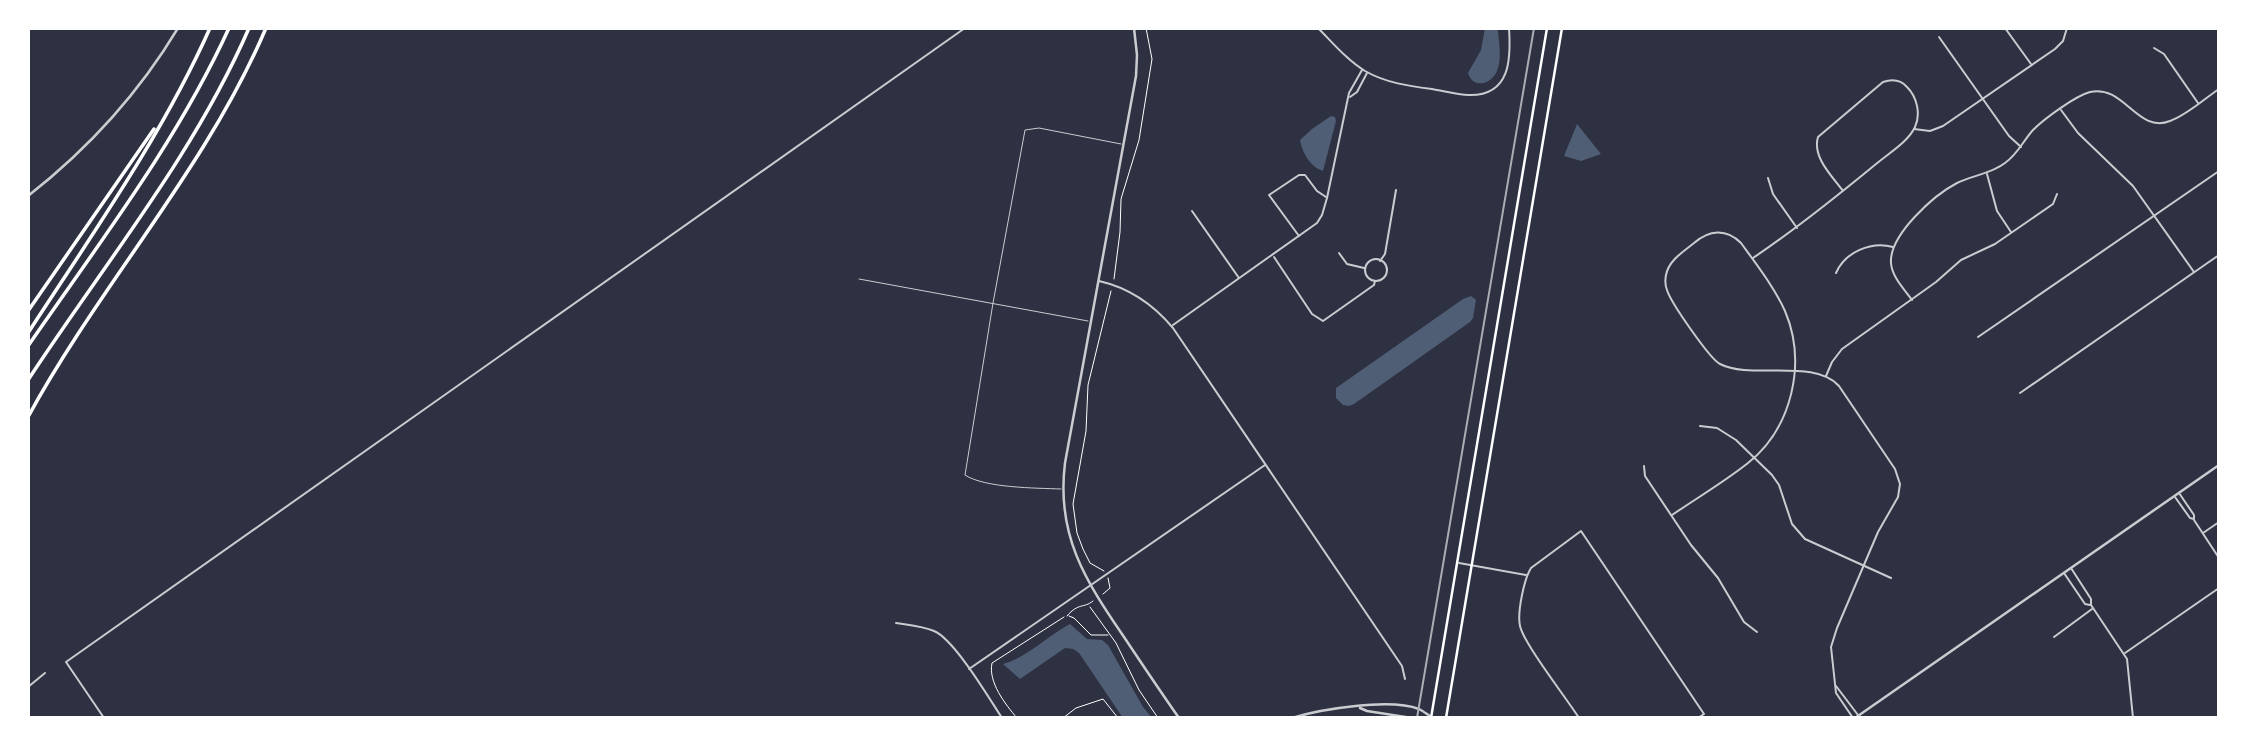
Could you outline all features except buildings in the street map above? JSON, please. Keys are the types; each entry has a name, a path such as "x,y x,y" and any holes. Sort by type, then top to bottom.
{"highway":[{"path":"28,333 131,173 210,28"},
{"path":"28,346 175,130 200,88 229,28"},
{"path":"28,380 189,143 220,89 249,28"},
{"path":"28,416 211,137 266,28"},
{"path":"28,311 167,109"}],"main road":[{"path":"1432,718 1547,28"},
{"path":"1446,718 1562,28"}],"street":[{"path":"28,196 70,160 115,114 146,76 178,28"},
{"path":"104,718 66,662 965,28"},
{"path":"1135,28 1137,68 1065,463 1064,512 1070,539 1090,586 1179,718"},
{"path":"1318,28 1346,57 1368,73 1396,83 1468,95 1482,93 1497,85 1508,70 1511,58 1509,28"},
{"path":"2005,28 2031,65"},
{"path":"1914,129 1926,131 1940,128 2059,45 2067,28"},
{"path":"1939,37 2009,136 2021,147"},
{"path":"2154,48 2164,54 2198,103"},
{"path":"1172,326 1317,223 1327,198 1350,89 1362,69"},
{"path":"1349,97 1357,92 1368,73"},
{"path":"1752,259 1797,228 1843,191 1892,150 1914,129 1918,114 1916,101 1906,86 1893,80 1879,85 1824,131 1817,141 1817,152 1843,191"},
{"path":"1912,300 1893,270 1891,258 1894,248 1912,221 1935,198 1956,183 1987,173 2004,164 2031,132 2061,109 2083,95 2103,91 2120,98 2145,120 2159,123 2171,121 2219,89"},
{"path":"2061,109 2077,132 2128,180 2155,214 2194,272"},
{"path":"1978,337 2219,171"},
{"path":"1987,173 1997,211 2011,232"},
{"path":"1299,237 1269,195 1299,175 1305,175 1317,191 1327,198"},
{"path":"1768,178 1773,194 1797,228"},
{"path":"1380,261 1385,254 1396,190"},
{"path":"1826,376 1840,350 1912,300 1963,259 1995,244 2053,204 2057,194"},
{"path":"1192,211 1240,279"},
{"path":"1672,515 1755,457 1782,421 1795,372 1794,343 1786,314 1775,292 1738,240 1722,232 1703,236 1675,258 1665,277 1667,292 1715,361 1728,367 1795,372 1826,376 1839,386 1900,480 1898,496 1878,532 1833,638 1830,658 1836,693 1855,717"},
{"path":"1836,273 1840,264 1868,246 1881,244 1894,248"},
{"path":"1339,253 1347,264 1365,268"},
{"path":"2020,393 2219,255"},
{"path":"1273,256 1312,314 1323,321 1374,285 1375,281"},
{"path":"1371,261 1380,261 1385,265 1385,275 1375,281 1368,278 1365,268 1371,261"},
{"path":"1098,281 1142,299 1172,326 1402,666 1405,679"},
{"path":"1700,426 1717,428 1755,457 1778,484 1789,517 1800,535 1816,546 1891,578"},
{"path":"969,669 1266,464"},
{"path":"1644,466 1645,476 1691,545 1718,578 1744,622 1757,632"},
{"path":"1855,717 2219,466"},
{"path":"2179,494 2219,558"},
{"path":"2174,496 2190,518 2194,519"},
{"path":"2203,533 2219,522"},
{"path":"1579,718 1521,629 1520,616 1527,575 1534,564 1581,531 1704,714 1698,718"},
{"path":"1457,563 1527,575"},
{"path":"2071,568 2091,599 2092,607 2127,659 2133,718"},
{"path":"2064,573 2085,604 2092,607"},
{"path":"2123,653 2219,588"},
{"path":"2054,636 2092,607"},
{"path":"895,623 938,633 969,669 1002,718"},
{"path":"28,687 45,673"},
{"path":"1835,686 1840,688 1855,717"},
{"path":"1292,718 1325,709 1360,708 1377,704 1418,709 1432,718"},
{"path":"1360,708 1412,718"},
{"path":"1325,709 1326,718"},
{"path":"1425,718 1432,718"}],"lane":[{"path":"1063,489 1021,487 972,479 965,475 993,303 1025,130 1039,128 1124,144"},
{"path":"859,279 1091,321"}],"path":[{"path":"1017,718 996,686 992,663 1067,616 1076,606 1088,605 1110,588 1102,568 1090,563 1083,549 1077,533 1073,504 1086,430 1088,385 1113,285 1121,200 1139,140 1152,59 1146,28"},
{"path":"1088,605 1116,643 1139,690 1158,718"},
{"path":"1067,616 1074,618 1089,634 1108,635"},
{"path":"1063,718 1076,708 1103,699 1118,718"}],"water":[{"path":"1485,28 1496,28 1498,31 1499,62 1491,79 1478,83 1470,78 1468,73 1481,50"},
{"path":"1331,116 1335,117 1336,121 1323,171 1307,158 1300,140"},
{"path":"1577,124 1601,154 1581,161 1564,156"},
{"path":"1471,296 1476,300 1470,322 1354,404 1343,405 1336,398 1336,388"},
{"path":"1070,624 1087,639 1102,640 1108,645 1152,718 1123,718 1079,653 1073,649 1065,648 1020,679 1003,664 1021,656"}],"railway":[{"path":"1417,718 1534,28"}]}
